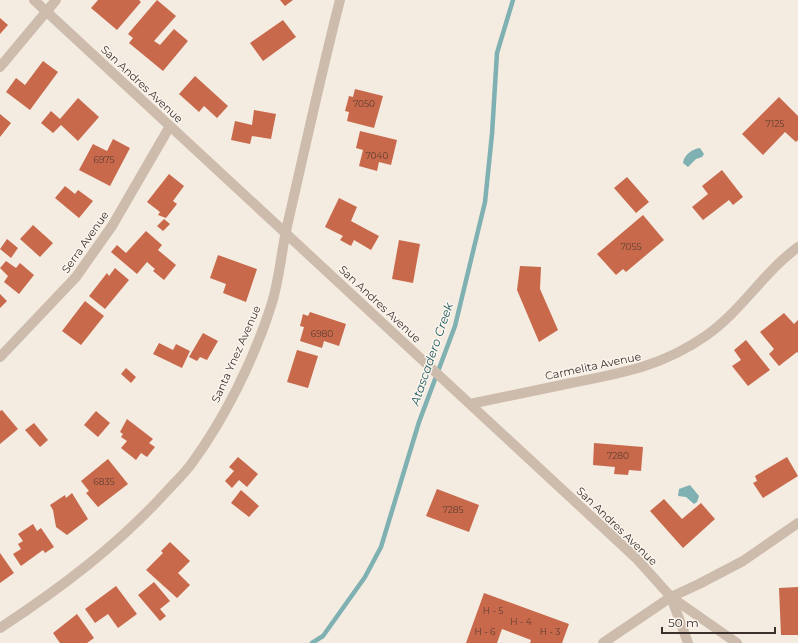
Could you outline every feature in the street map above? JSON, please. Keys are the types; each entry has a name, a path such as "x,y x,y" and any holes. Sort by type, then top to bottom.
{"street":[{"name":"San Andres Avenue","path":"34,0 636,558 671,597 688,643"},
{"path":"0,67 56,0"},
{"name":"Santa Ynez Avenue","path":"0,628 36,604 95,560 129,530 191,464 215,428 253,351 271,307 281,271 286,233 319,83 340,0"},
{"name":"Serra Avenue","path":"0,357 76,277 112,226 170,126"},
{"name":"Carmelita Avenue","path":"470,404 634,371 667,358 708,334 729,317 780,260 798,247"},
{"path":"603,643 671,597 743,561 798,523"},
{"path":"671,597 737,643"}],"water":[{"path":"700,148 704,154 702,157 696,159 688,167 683,163 685,157 689,153"},
{"path":"690,485 699,496 697,502 694,504 686,497 678,496 679,489"}],"building":[{"path":"98,0 139,0 141,2 117,30 91,8"},
{"path":"157,0 176,16 154,41 160,45 174,29 188,41 163,71 129,43 133,38 128,34"},
{"path":"280,0 293,0 285,6"},
{"path":"0,18 8,25 0,34"},
{"path":"283,20 296,37 263,61 250,43"},
{"path":"43,61 58,72 30,110 6,92 16,78 25,85"},
{"path":"195,76 228,106 217,118 204,106 199,112 179,94"},
{"path":"355,89 383,96 374,128 347,121 349,112 345,111 349,96 353,97"},
{"path":"779,97 798,116 798,140 796,142 785,132 763,155 742,134"},
{"path":"78,98 99,117 78,141 61,125 53,133 41,123 51,111 60,119"},
{"path":"254,110 276,114 271,139 252,136 250,144 231,140 235,121 252,125"},
{"path":"0,114 11,123 0,137"},
{"path":"360,131 397,140 391,165 379,162 377,171 359,166 363,150 356,148"},
{"path":"113,139 130,148 110,186 79,170 93,144 107,151"},
{"path":"722,170 743,197 733,205 729,200 703,220 692,207 708,194 702,186"},
{"path":"169,174 184,186 173,201 177,204 166,218 158,215 160,212 147,202"},
{"path":"627,177 649,202 636,213 614,188"},
{"path":"65,186 75,194 78,190 93,201 79,218 55,198"},
{"path":"339,198 357,207 351,221 379,236 371,250 354,240 351,246 340,240 343,236 325,227"},
{"path":"643,215 664,240 626,272 623,269 616,275 597,254"},
{"path":"164,219 170,224 163,231 157,226"},
{"path":"33,225 53,243 40,257 20,239"},
{"path":"146,231 162,245 158,250 176,265 164,280 153,271 155,269 147,262 137,274 111,252 117,245 126,253"},
{"path":"7,239 18,248 11,258 0,249"},
{"path":"399,240 420,244 413,283 392,279"},
{"path":"218,255 257,269 246,302 223,293 226,284 210,278"},
{"path":"6,261 16,268 20,263 34,275 19,294 4,282 8,276 0,268"},
{"path":"520,266 541,267 540,289 558,330 539,342 517,290"},
{"path":"115,268 129,280 105,309 89,296 107,273 109,276"},
{"path":"0,294 7,301 0,308"},
{"path":"85,301 104,316 81,345 62,331"},
{"path":"310,312 346,324 339,346 324,341 322,348 300,341 304,327 300,326 303,314 308,316"},
{"path":"784,313 794,324 798,320 798,353 797,352 779,366 769,354 774,349 760,332"},
{"path":"203,333 218,341 207,360 200,357 197,361 189,357"},
{"path":"746,340 770,370 748,386 732,366 741,360 734,350"},
{"path":"159,343 173,350 176,344 190,351 182,368 153,354"},
{"path":"297,350 318,356 308,388 287,382"},
{"path":"126,368 136,377 131,383 121,374"},
{"path":"2,410 18,429 0,444 0,411"},
{"path":"96,411 110,423 98,437 84,425"},
{"path":"127,419 153,439 149,443 155,447 147,457 141,453 136,460 121,448 127,441 121,437 123,434 120,432"},
{"path":"34,423 48,440 40,447 25,430"},
{"path":"594,443 643,447 641,471 629,470 628,475 614,474 615,467 593,465"},
{"path":"238,457 258,474 247,487 239,480 232,488 225,481 234,471 229,467"},
{"path":"787,457 798,476 763,498 753,483 757,481 755,476"},
{"path":"108,459 128,484 98,507 86,493 89,491 81,481"},
{"path":"437,489 479,505 469,532 426,516"},
{"path":"241,490 259,506 249,517 231,503"},
{"path":"72,493 88,519 67,535 56,527 53,510 50,505 65,495 66,498"},
{"path":"664,499 682,519 701,503 715,519 683,548 650,511"},
{"path":"33,524 37,531 41,528 54,547 45,553 43,550 21,566 13,554 21,549 18,544 23,541 18,534"},
{"path":"170,542 190,561 178,573 190,585 177,598 146,570 163,553 161,551"},
{"path":"0,553 14,573 0,583"},
{"path":"154,582 170,601 160,609 166,616 160,621 138,595"},
{"path":"116,586 137,614 118,628 108,614 95,623 85,609"},
{"path":"798,587 798,635 781,635 779,588"},
{"path":"484,593 569,624 562,643 530,643 531,640 502,629 497,643 466,643"},
{"path":"77,614 94,638 87,643 60,643 53,633"}],"waterway":[{"name":"Atascadero Creek","path":"312,643 323,636 365,577 381,547 419,422 455,326 485,202 492,134 497,53 513,0"}]}
